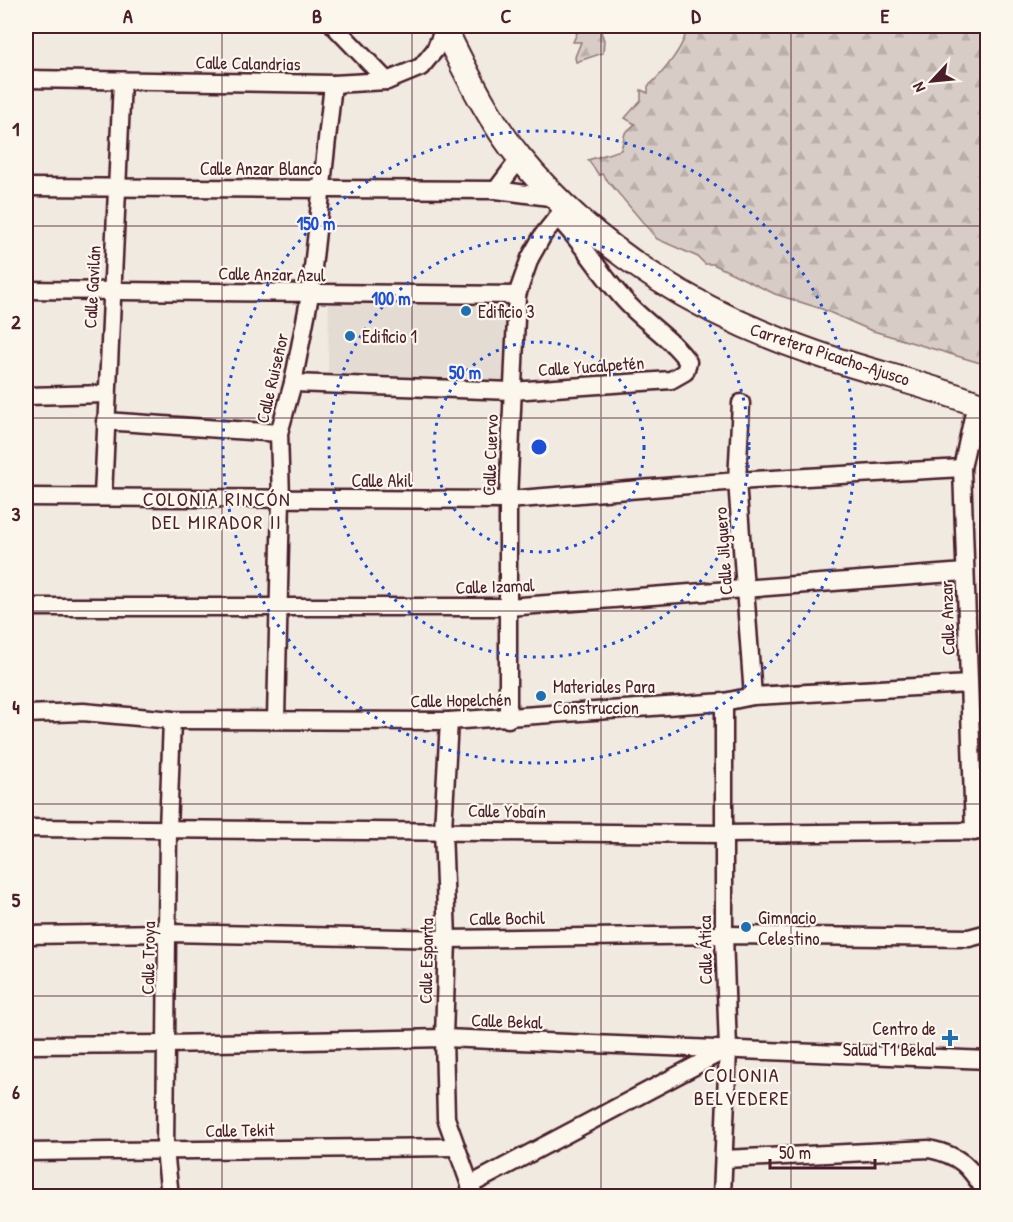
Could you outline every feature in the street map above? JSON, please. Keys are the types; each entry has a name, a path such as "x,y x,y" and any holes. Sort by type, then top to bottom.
{"main road":[{"name":"Carretera Picacho-Ajusco","path":"443,27 491,116 520,158 560,208 611,248 666,285 740,324 814,353 982,406"}],"street":[{"path":"334,26 387,81"},
{"name":"Calle Calandrias","path":"26,80 333,84 387,81 421,67 435,50 443,27"},
{"name":"Calle Gavilán","path":"103,496 122,81"},
{"name":"Calle Ruiseñor","path":"276,718 281,499 279,433 293,383 310,295 333,84"},
{"path":"496,190 520,158"},
{"name":"Calle Anzar Blanco","path":"26,187 496,190 560,208"},
{"name":"Calle Cuervo","path":"508,719 508,500 517,295 530,258 560,208"},
{"name":"Calle Yucalpetén","path":"293,383 512,391 671,380 685,372 688,362 680,350 627,303 604,276 560,208"},
{"name":"Calle Anzar Azul","path":"26,290 310,295 517,295"},
{"path":"26,396 107,394"},
{"name":"Calle Jilguero","path":"741,403 737,481 753,696"},
{"name":"Calle Anzar","path":"981,832 969,684 962,468 982,406"},
{"path":"105,421 279,433"},
{"name":"Calle Akil","path":"26,497 508,500 737,481 962,468"},
{"name":"Calle Izamal","path":"26,607 508,607 744,587 965,572"},
{"name":"Calle Hopelchén","path":"26,714 83,712 172,720 276,718 449,722 724,702 753,696 969,684"},
{"name":"Calle Ática","path":"722,1197 728,1048 724,935 724,702"},
{"name":"Calle Troya","path":"170,1197 165,1150 168,830 172,720"},
{"name":"Calle Esparta","path":"449,722 443,829 447,939 444,1038 446,1118 472,1191"},
{"name":"Calle Yobaín","path":"26,828 443,829 724,834 981,832"},
{"name":"Calle Bochil","path":"26,935 168,933 447,939 724,935 969,938 987,933"},
{"name":"Calle Bekal","path":"26,1045 444,1038 987,1060"},
{"path":"472,1191 728,1048"},
{"name":"Calle Tekit","path":"26,1152 455,1147"},
{"path":"724,1159 928,1149 949,1154 967,1164 987,1195"}],"shaded area":[{"path":"509,296 505,381 328,380 329,299"},
{"path":"972,672 987,672 987,830 976,830"}],"green space":[{"path":"573,26 599,26 604,40 603,53 576,62 575,57 581,42 573,42 577,33"},
{"path":"686,26 987,26 987,365 870,330 822,309 775,294 713,264 705,264 698,257 657,239 602,174 599,175 588,160 621,150 625,133 635,124 625,118 641,100 641,90 648,93 648,86 673,59 683,41"}],"place":[{"name":"Edificio 3","path":"466,311"},
{"name":"Edificio 1","path":"350,336"},
{"name":"Materiales Para Construccion","path":"541,696"},
{"name":"Gimnacio Celestino","path":"746,927"},
{"name":"Centro de Salud T1 Bekal","path":"950,1038"}],"district":[{"name":"COLONIA RINCÓN DEL MIRADOR II","path":"217,510"},
{"name":"COLONIA BELVEDERE","path":"742,1086"}]}
